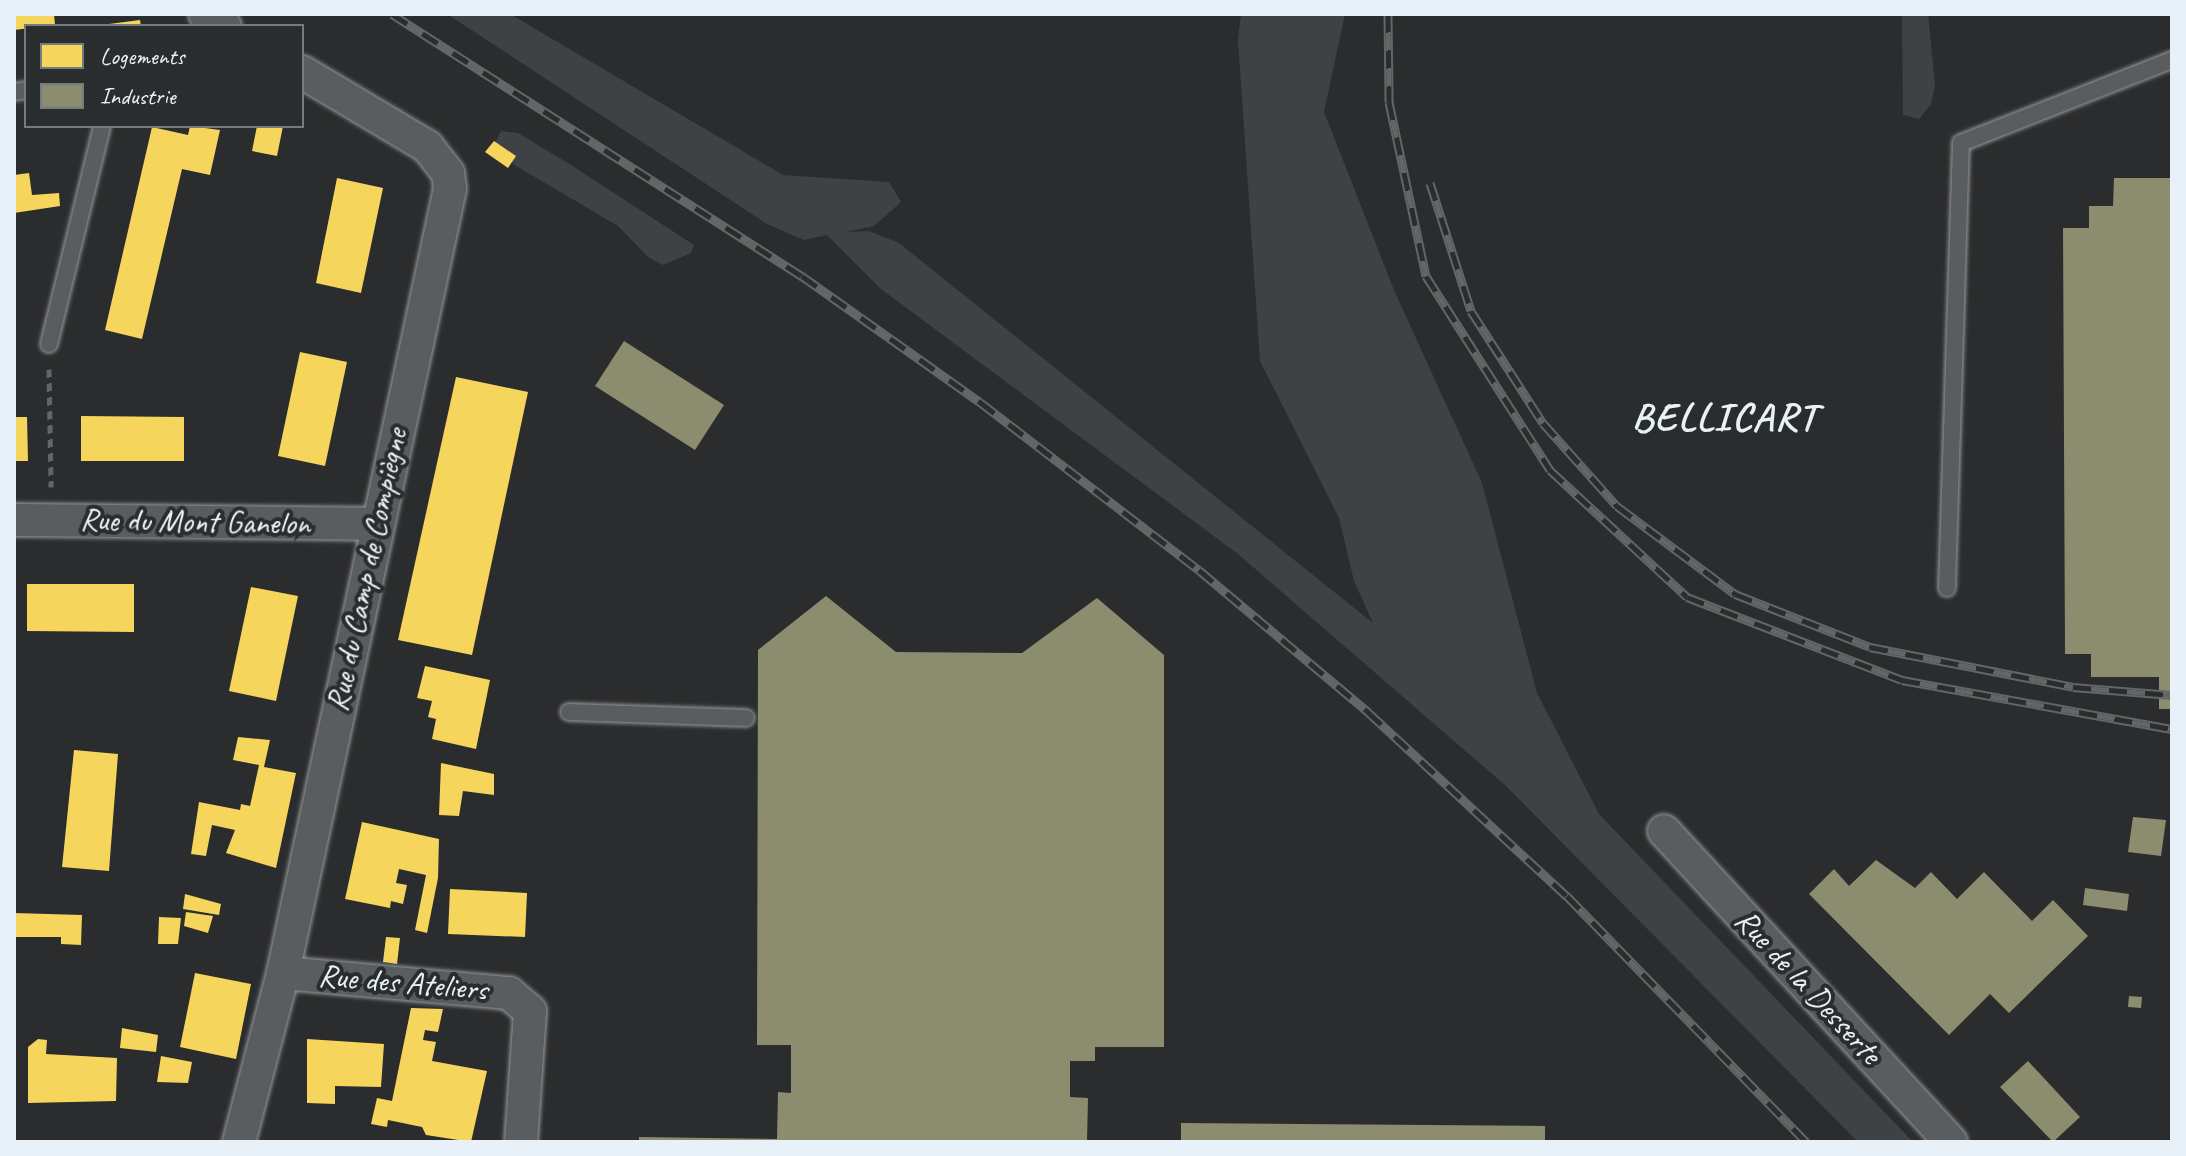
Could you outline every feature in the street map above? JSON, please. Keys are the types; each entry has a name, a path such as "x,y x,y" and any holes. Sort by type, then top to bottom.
{"street":[{"name":"Rue du Camp de Compiègne","path":"239,1142 283,973 375,524 450,189 448,173 428,147 304,73"},
{"name":"Rue du Mont Ganelon","path":"14,520 375,524"},
{"name":"Rue de la Desserte","path":"1664,831 1951,1142"},
{"name":"Rue des Ateliers","path":"283,973 509,993 530,1011 521,1142"}],"lane":[{"path":"1947,588 1961,143 2172,60"},
{"path":"49,344 102,128"},
{"path":"569,712 746,718"}],"path":[{"path":"49,344 52,520"}],"shaded area":[{"path":"447,14 510,14 783,175 889,182 901,202 874,226 846,232 869,231 899,243 1373,623 1354,581 1339,518 1260,361 1238,40 1241,14 1345,14 1324,112 1394,290 1482,483 1537,693 1599,814 1913,1142 1858,1142 1506,786 1238,554 881,289 827,235 804,240 767,224"},
{"path":"1902,14 1928,14 1935,85 1931,104 1919,119 1903,115"},
{"path":"501,131 518,133 571,165 694,245 691,253 663,265 648,257 618,226 513,164 495,143"}],"building: Logements":[{"path":"14,14 54,14 55,24 24,24 24,29 14,30"},
{"path":"140,20 141,24 109,24"},
{"path":"152,128 188,135 190,128 220,130 210,175 182,169 142,339 105,330"},
{"path":"257,128 283,128 277,156 252,151"},
{"path":"494,141 516,156 508,168 485,152"},
{"path":"29,173 32,195 59,193 60,206 14,213 14,175"},
{"path":"337,178 383,188 361,293 316,283"},
{"path":"300,352 347,362 325,466 278,456"},
{"path":"456,377 528,392 472,655 398,640"},
{"path":"81,416 184,417 184,461 81,461"},
{"path":"14,417 27,417 28,461 14,461"},
{"path":"27,584 134,584 134,632 27,631"},
{"path":"251,587 298,596 276,701 229,691"},
{"path":"425,666 490,680 476,749 432,739 436,719 428,717 432,701 417,698"},
{"path":"238,737 270,740 264,767 296,773 276,868 226,853 235,830 212,825 206,856 191,854 199,802 240,810 241,804 250,806 259,765 233,760"},
{"path":"74,750 118,754 109,871 62,867"},
{"path":"441,763 494,774 494,795 463,791 459,816 439,815"},
{"path":"362,822 439,839 438,878 427,933 415,930 426,875 399,869 396,883 407,885 403,904 391,901 390,908 345,899"},
{"path":"450,889 527,893 525,937 448,934"},
{"path":"185,894 221,904 219,915 183,909"},
{"path":"186,912 213,916 208,933 184,926"},
{"path":"14,913 82,915 81,945 61,944 61,937 14,937"},
{"path":"159,917 181,918 178,944 158,944"},
{"path":"386,937 400,938 397,964 383,962"},
{"path":"195,973 251,984 236,1059 180,1047"},
{"path":"411,1008 443,1009 438,1032 425,1030 423,1040 436,1042 432,1061 487,1071 471,1142 426,1135 422,1127 388,1120 387,1127 371,1124 377,1098 392,1101"},
{"path":"122,1028 158,1035 156,1052 120,1048"},
{"path":"38,1039 47,1040 46,1054 117,1058 116,1101 28,1103 28,1047"},
{"path":"307,1039 384,1044 381,1087 335,1086 335,1104 307,1103"},
{"path":"161,1056 192,1062 188,1083 157,1082"}],"building: Industrie":[{"path":"2114,178 2172,178 2172,709 2159,709 2159,677 2091,677 2091,654 2065,654 2063,228 2089,228 2089,206 2113,206"},
{"path":"624,341 724,405 695,450 595,386"},
{"path":"826,596 896,652 1022,653 1097,598 1164,655 1164,1047 1095,1047 1095,1061 1070,1061 1070,1097 1088,1098 1087,1142 639,1142 639,1137 777,1139 778,1092 791,1093 791,1045 757,1045 758,650"},
{"path":"2133,817 2166,820 2161,856 2128,852"},
{"path":"1876,860 1915,888 1931,872 1957,899 1984,872 2032,921 2053,900 2088,936 2009,1013 1990,994 1949,1035 1809,894 1834,869 1849,886"},
{"path":"2085,888 2129,894 2127,911 2083,905"},
{"path":"2129,996 2142,997 2141,1008 2128,1007"},
{"path":"2028,1061 2080,1117 2053,1142 2000,1087"},
{"path":"1181,1123 1545,1126 1545,1142 1181,1142"}],"railway":[{"path":"392,14 802,276 980,402 1199,570 1368,712 1567,896 1806,1142"},
{"path":"1388,14 1389,102 1426,276 1550,470 1687,597 1902,680 2172,729"},
{"path":"1430,183 1471,311 1543,423 1617,506 1735,594 1870,647 2073,687 2172,695"}],"district":[{"name":"BELLICART","path":"1725,417"}]}
